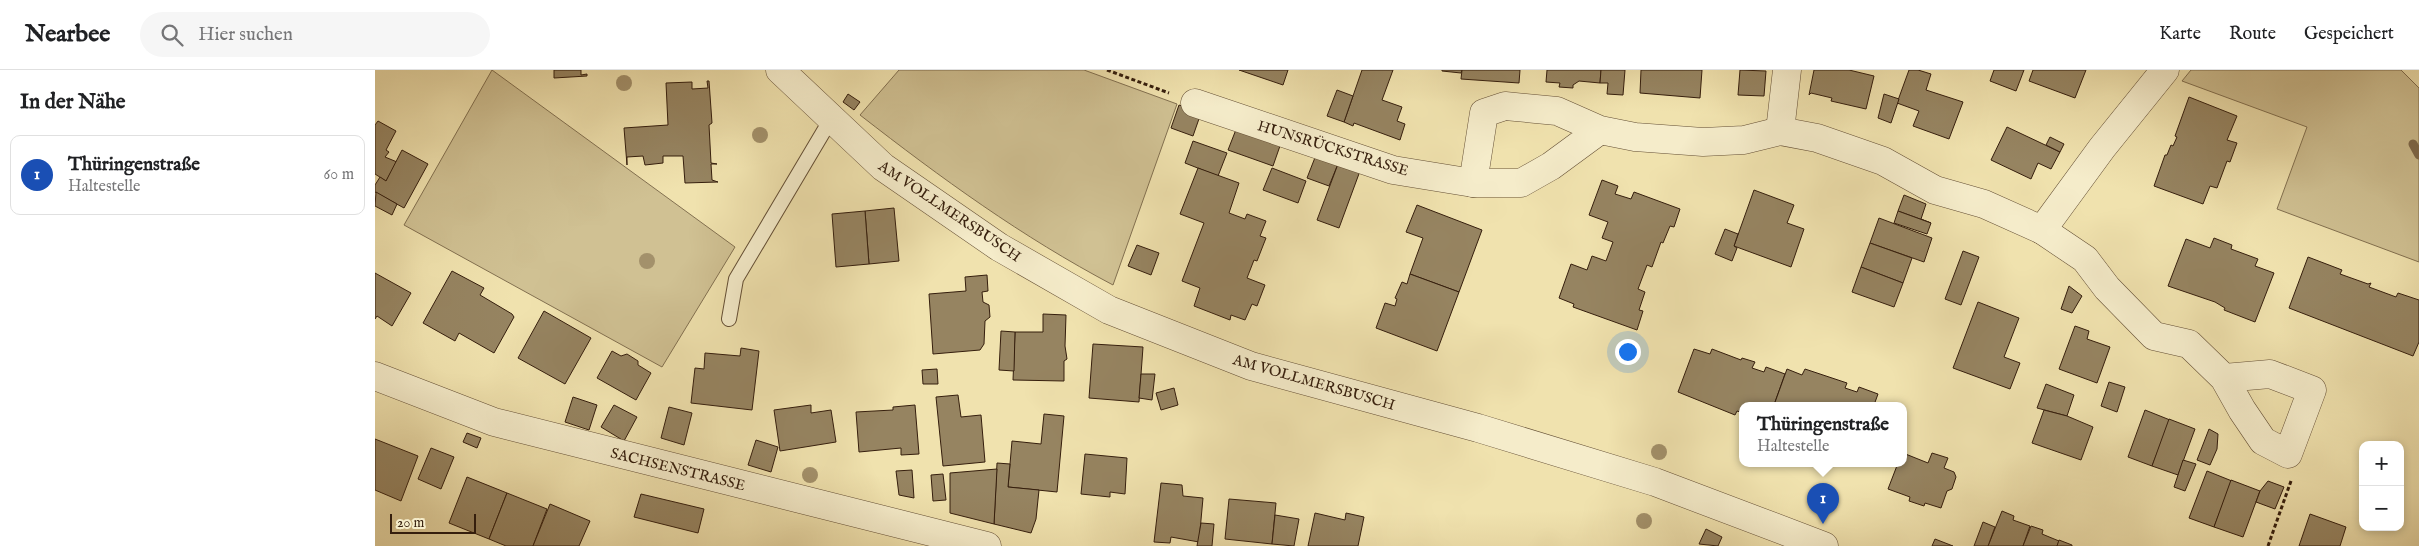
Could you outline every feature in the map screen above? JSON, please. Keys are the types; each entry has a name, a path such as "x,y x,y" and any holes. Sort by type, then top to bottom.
{"street":[{"name":"AM VOLLMERSBUSCH","path":"780,70 891,173 999,247 1109,310 1251,366 1478,428 1636,477 1824,546"},
{"path":"1780,132 1787,70"},
{"path":"2041,230 2102,148 2165,70"},
{"name":"HUNSRÜCKSTRASSE","path":"1195,103 1393,170 1473,183 1521,184 1551,166 1599,130"},
{"path":"1473,183 1483,113 1505,106 1557,111 1599,130 1635,138 1703,142 1744,140 1780,132 1817,138 1883,161 1935,190 1984,204 2041,230 2085,259 2107,288 2154,336 2189,344 2224,378 2242,410 2263,441 2288,454 2312,390 2269,374 2224,378"},
{"name":"SACHSENSTRASSE","path":"375,376 494,422 976,545"}],"lane":[{"path":"729,319 736,279 831,119"}],"path":[{"path":"1107,70 1195,103"},
{"path":"2268,546 2294,475 2288,454"}],"shaded area":[{"path":"492,70 735,247 662,367 404,225"},
{"path":"899,70 1084,70 1177,104 1113,285 1014,227 860,115"},
{"path":"2191,70 2401,70 2419,88 2419,262 2277,209 2307,127 2182,81"}],"building":[{"path":"554,70 581,70 581,75 587,74 587,76 554,78"},
{"path":"1239,70 1288,70 1283,85"},
{"path":"1362,70 1393,70 1382,100 1402,107 1397,121 1405,124 1400,140 1354,123 1353,126 1344,122"},
{"path":"1442,70 1462,70 1461,73"},
{"path":"1462,70 1520,70 1519,83 1461,79"},
{"path":"1547,70 1601,70 1600,83 1579,81 1573,85 1573,88 1559,87 1560,83 1546,82"},
{"path":"1601,70 1625,70 1623,95 1607,94 1608,83 1600,83"},
{"path":"1641,70 1702,70 1700,98 1640,93"},
{"path":"1740,70 1766,71 1764,96 1738,95"},
{"path":"1814,70 1849,70 1874,76 1866,109 1831,101 1832,98 1811,93 1809,95"},
{"path":"1909,70 1918,70 1931,74 1926,90 1963,102 1949,139 1913,126 1919,111 1897,103"},
{"path":"1994,70 2024,70 2016,91 1990,81"},
{"path":"2033,70 2086,70 2075,98 2029,81"},
{"path":"707,81 709,81 712,123 709,125 711,163 717,164 711,164 712,180 718,182 685,183 683,156 663,156 663,163 645,165 643,156 627,157 627,165 624,128 668,125 666,83 692,82 692,89 708,88"},
{"path":"1337,90 1353,96 1344,122 1327,116"},
{"path":"848,94 860,102 854,110 843,102"},
{"path":"1884,94 1899,99 1891,123 1878,118"},
{"path":"2189,97 2237,116 2227,140 2237,143 2230,162 2227,161 2217,188 2210,186 2203,204 2154,186 2165,155 2167,155 2171,145 2173,146 2177,137 2175,136"},
{"path":"1179,105 1201,113 1193,136 1171,128"},
{"path":"378,121 396,131 386,150 389,152 385,157 397,162 386,181 375,174 375,125"},
{"path":"1237,127 1281,143 1273,166 1228,150"},
{"path":"2007,127 2060,152 2051,169 2038,163 2031,179 1991,160"},
{"path":"2050,137 2064,144 2060,152 2046,145"},
{"path":"1193,141 1227,153 1218,176 1185,163"},
{"path":"402,150 428,164 404,208 375,192 375,185 380,177 386,181"},
{"path":"1316,155 1338,164 1329,186 1307,178"},
{"path":"1338,164 1360,171 1339,228 1317,220"},
{"path":"1198,168 1239,183 1229,213 1245,219 1247,214 1266,221 1260,236 1266,238 1257,261 1254,260 1247,278 1265,285 1257,306 1252,304 1245,320 1231,315 1230,320 1194,306 1200,288 1182,281 1204,223 1180,214"},
{"path":"1272,168 1306,181 1298,203 1263,190"},
{"path":"1602,180 1618,186 1615,194 1631,199 1634,192 1680,209 1674,227 1670,226 1663,243 1661,242 1652,267 1647,265 1638,289 1645,292 1639,310 1643,311 1637,330 1573,307 1574,304 1559,298 1571,264 1587,270 1592,256 1606,261 1613,242 1602,238 1608,222 1589,215"},
{"path":"1754,190 1794,205 1787,223 1804,229 1791,267 1734,246"},
{"path":"376,192 397,204 392,215 375,206"},
{"path":"1904,195 1926,204 1921,219 1931,223 1898,211"},
{"path":"1417,205 1482,230 1459,292 1410,274 1423,238 1406,232"},
{"path":"894,208 899,261 869,264 865,211"},
{"path":"865,211 869,264 836,267 832,214"},
{"path":"1898,211 1931,223 1927,234 1894,223"},
{"path":"1879,218 1932,238 1924,262 1870,243"},
{"path":"1725,229 1738,234 1734,246 1737,248 1732,261 1715,254"},
{"path":"2214,238 2232,245 2231,249 2258,259 2255,266 2274,273 2255,322 2224,310 2225,308 2215,302 2168,286 2186,239 2210,248"},
{"path":"1870,243 1912,258 1903,283 1861,267"},
{"path":"1137,245 1159,253 1151,275 1128,266"},
{"path":"1963,251 1979,257 1961,305 1945,299"},
{"path":"2308,257 2342,270 2340,274 2368,284 2371,283 2369,287 2396,297 2398,293 2419,300 2419,342 2413,356 2289,308"},
{"path":"1861,267 1903,283 1894,307 1852,292"},
{"path":"452,271 484,288 480,295 514,317 494,353 459,333 455,341 423,323"},
{"path":"375,273 411,293 392,326 377,316 375,319"},
{"path":"1410,274 1459,292 1437,351 1376,328 1385,303 1395,306 1397,299 1395,298 1402,282 1407,284"},
{"path":"987,275 988,291 982,292 983,302 989,305 990,317 985,321 984,344 980,350 933,354 929,294 966,291 965,277"},
{"path":"2069,286 2082,296 2072,313 2061,309"},
{"path":"1978,302 2019,318 2004,357 2020,363 2010,389 1953,368"},
{"path":"544,311 591,338 565,384 518,358"},
{"path":"1043,314 1066,315 1065,346 1067,359 1064,361 1064,381 1013,380 1015,332 1043,332"},
{"path":"2075,326 2089,331 2087,339 2110,347 2097,383 2059,369"},
{"path":"1001,331 1015,332 1014,371 999,370"},
{"path":"1093,344 1143,347 1139,402 1089,398"},
{"path":"741,348 759,351 752,410 691,403 695,368 704,369 705,353 740,356"},
{"path":"1694,349 1710,354 1712,349 1741,360 1742,358 1755,362 1752,368 1764,372 1766,367 1785,374 1775,402 1739,402 1739,412 1737,411 1735,415 1678,392"},
{"path":"612,351 621,356 627,354 638,361 638,365 651,373 636,400 597,378"},
{"path":"937,369 938,384 923,384 922,370"},
{"path":"1787,369 1802,375 1805,369 1847,383 1845,388 1857,392 1859,387 1878,394 1875,402 1775,402"},
{"path":"1141,374 1155,374 1152,400 1139,398"},
{"path":"2109,382 2125,387 2117,412 2101,406"},
{"path":"2046,384 2074,395 2067,416 2037,408"},
{"path":"1174,388 1178,405 1161,410 1156,393"},
{"path":"958,395 961,417 981,415 985,462 943,466 936,397"},
{"path":"573,397 597,405 589,430 565,422"},
{"path":"614,405 637,417 624,441 601,427"},
{"path":"811,405 811,413 831,410 836,442 780,451 774,410"},
{"path":"915,405 919,454 901,455 901,448 859,452 856,412 893,410 893,407"},
{"path":"669,407 692,413 684,445 661,438"},
{"path":"2044,410 2067,416 2093,427 2081,460 2032,443"},
{"path":"2145,410 2170,420 2152,466 2128,457"},
{"path":"1044,414 1064,416 1057,492 1008,487 1012,441 1041,444"},
{"path":"2169,419 2195,429 2178,475 2152,466"},
{"path":"2209,429 2218,434 2217,449 2210,465 2197,460"},
{"path":"467,433 481,438 477,448 463,442"},
{"path":"375,439 418,456 401,501 375,490"},
{"path":"756,440 778,447 771,472 748,465"},
{"path":"431,448 454,457 441,489 418,479"},
{"path":"1932,453 1948,458 1944,468 1954,472 1956,477 1952,489 1947,491 1941,508 1925,503 1924,506 1909,501 1910,497 1888,489 1896,467 1907,467 1907,455 1928,463"},
{"path":"1085,454 1127,458 1125,494 1110,492 1110,497 1081,494"},
{"path":"2183,460 2196,464 2185,491 2174,487"},
{"path":"997,463 1010,464 1008,487 1039,490 1036,519 1031,533 994,524"},
{"path":"997,469 994,524 950,513 950,473"},
{"path":"912,470 914,498 899,495 896,471"},
{"path":"2207,471 2232,481 2214,527 2189,518"},
{"path":"943,474 946,500 933,501 931,475"},
{"path":"467,477 507,493 489,539 449,523"},
{"path":"2231,480 2260,491 2243,537 2214,527"},
{"path":"2268,481 2284,487 2275,509 2256,502 2260,491"},
{"path":"1161,483 1182,485 1183,496 1203,498 1199,542 1171,537 1170,543 1154,542"},
{"path":"507,493 547,509 533,546 506,546 489,539"},
{"path":"641,494 704,509 698,533 634,517"},
{"path":"1229,499 1276,503 1272,544 1225,539"},
{"path":"550,504 590,521 579,546 533,546"},
{"path":"2002,511 2014,516 2013,520 2030,526 2023,546 1988,546"},
{"path":"1315,513 1345,520 1346,513 1364,517 1358,546 1308,546"},
{"path":"2310,514 2346,527 2340,546 2299,546"},
{"path":"1275,515 1299,519 1294,546 1272,544"},
{"path":"1983,522 1995,527 1988,546 1974,546"},
{"path":"1201,523 1214,524 1212,546 1197,546"},
{"path":"2031,526 2043,530 2042,534 2059,541 2057,546 2023,546"},
{"path":"1706,529 1722,537 1718,546 1699,544"},
{"path":"1935,539 1953,546 1932,546"},
{"path":"2059,540 2072,545 2072,546 2057,546"}],"waterway":[{"path":"2413,144 2419,155"}],"place":[{"name":"Thüringenstraße","path":"1823,524"}]}
